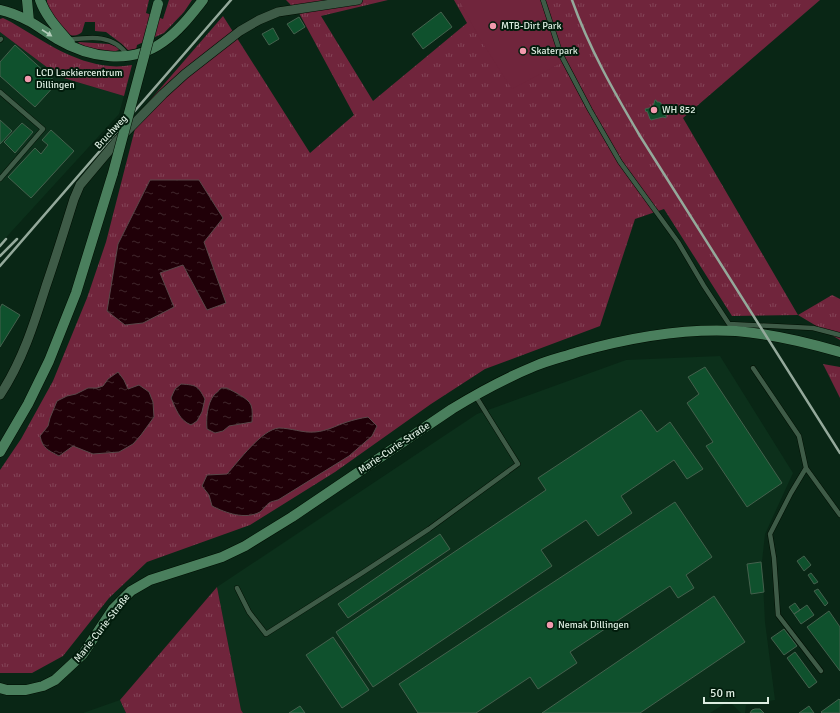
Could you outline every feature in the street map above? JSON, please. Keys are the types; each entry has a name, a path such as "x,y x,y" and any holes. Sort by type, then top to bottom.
{"main road":[{"path":"27,0 29,21"},
{"path":"40,0 49,18 70,43"},
{"path":"0,10 11,12 29,21 57,39 99,56 112,57 128,56 146,52 163,42 176,32 203,0"},
{"path":"0,452 28,404 76,294 113,173 158,2"},
{"name":"Marie-Curie-Straße","path":"0,688 26,690 43,686 55,680 83,654 114,610 130,591 150,580 222,557 245,546 452,409 508,378 536,366 604,345 640,338 706,331 736,331 778,336 840,352"}],"street":[{"name":"Bruchweg","path":"0,395 21,358 34,324 74,199 80,185 116,141 185,74 240,31 259,20 278,12 358,0"}],"lane":[{"path":"543,0 561,54 590,110 620,162 678,242 729,324 813,328 840,335"},
{"path":"70,43 88,38 109,40 118,44 128,56"},
{"path":"0,92 43,130 0,179"},
{"path":"753,368 799,436 806,468 840,515"},
{"path":"237,588 249,612 266,634 405,545 518,464 476,395"},
{"path":"806,468 770,534 774,558 778,615 821,671"}],"shaded area":[{"path":"0,32 60,77 124,96 119,114 0,244"},
{"path":"720,356 793,473 765,534 762,562 765,622 775,700 746,705 745,713 741,713 729,701 710,713 243,713 241,710 217,587 477,414 626,360"},
{"path":"120,700 126,713 83,713"}],"green space":[{"path":"47,0 149,0 146,13 163,19 169,0 192,0 184,12 164,33 137,45 136,50 129,51 106,32 95,31 95,22 85,22 82,32 75,36 64,31 54,18 47,4"},
{"path":"286,0 388,0 321,16 373,101 467,23 454,0 820,0 683,118 798,315 732,316 664,209 635,219 600,326 485,369 431,404 335,472 250,525 147,562 109,598 63,656 32,673 0,673 0,470 21,439 53,381 87,298 106,242 139,113 223,16 310,153 354,115 299,13"},
{"name":"Skaterpark","path":"459,0 541,0 561,63 512,89 480,39"},
{"path":"3,18 71,56 96,64 113,66 132,65 124,96 60,77 0,32 0,19"},
{"path":"78,43 109,44 118,47 119,50 109,52 98,51 82,45"},
{"path":"832,295 840,299 840,340 798,315"},
{"path":"823,364 840,367 840,398"},
{"path":"217,587 241,710 243,713 126,713 120,700"}],"water":[{"path":"150,180 199,180 223,218 204,242 226,303 207,310 183,265 160,273 174,307 143,323 125,325 107,311 118,244"},
{"path":"118,372 128,389 139,385 149,392 153,402 154,417 133,444 119,452 93,454 73,446 59,456 46,449 40,436 48,426 57,401 88,388 103,386 108,379"},
{"path":"181,384 196,387 201,391 205,399 202,412 197,421 191,425 181,417 171,398 175,389"},
{"path":"221,388 227,388 249,402 252,409 252,422 229,426 223,431 215,433 207,429 208,407 214,395"},
{"path":"368,417 377,426 372,436 349,456 278,500 272,501 260,512 248,515 236,515 217,509 212,506 209,495 202,486 207,475 227,474 258,440 272,430 279,428 315,432 349,421"}],"building":[{"path":"441,12 452,27 423,49 412,34"},
{"path":"299,17 305,27 294,34 287,24"},
{"path":"273,28 279,39 269,45 262,34"},
{"name":"LCD Lackiercentrum Dillingen","path":"15,45 57,83 35,107 0,76 0,62"},
{"name":"WH 852","path":"655,100 661,103 666,118 650,119 645,109 653,107"},
{"path":"0,120 12,131 0,144"},
{"path":"22,123 33,132 15,153 4,142"},
{"path":"51,130 74,151 31,198 8,177 35,148 41,154 48,145 42,140"},
{"path":"2,304 20,315 0,347 0,308"},
{"path":"705,367 782,483 747,507 706,446 713,442 687,403 699,394 688,377"},
{"path":"641,410 657,432 670,422 703,469 687,479 674,460 621,496 632,513 598,536 586,520 541,550 552,566 373,687 336,632 546,490 538,478"},
{"name":"Nemak Dillingen","path":"675,502 712,557 686,575 694,588 678,598 670,586 570,652 577,663 538,689 530,677 476,713 418,713 399,684"},
{"path":"440,534 450,549 348,618 338,604"},
{"path":"804,556 811,565 804,571 797,561"},
{"path":"761,562 764,592 751,594 747,564"},
{"path":"811,573 818,582 814,584 808,575"},
{"path":"818,589 828,603 825,606 814,591"},
{"name":"Nemak Dillingen","path":"714,596 745,642 640,713 542,713"},
{"path":"795,603 800,610 794,614 789,607"},
{"path":"807,605 814,615 801,624 794,614"},
{"path":"829,611 840,627 840,671 807,627"},
{"path":"784,629 797,646 784,655 771,638"},
{"path":"333,637 369,690 342,708 306,655"},
{"path":"795,652 817,682 809,688 787,658"},
{"path":"839,699 840,713 821,712"},
{"path":"300,706 305,713 289,713"},
{"path":"809,706 814,713 799,713"},
{"path":"755,709 760,709 764,713 750,713"}],"railway":[{"path":"0,266 231,0"},
{"path":"572,0 594,53 640,136 840,453"},
{"path":"0,246 6,239"},
{"path":"0,256 17,239"}],"place":[{"name":"MTB-Dirt Park","path":"493,26"},
{"name":"Skaterpark","path":"523,51"},
{"name":"LCD Lackiercentrum Dillingen","path":"28,79"},
{"name":"WH 852","path":"654,110"},
{"name":"Nemak Dillingen","path":"550,625"}]}
